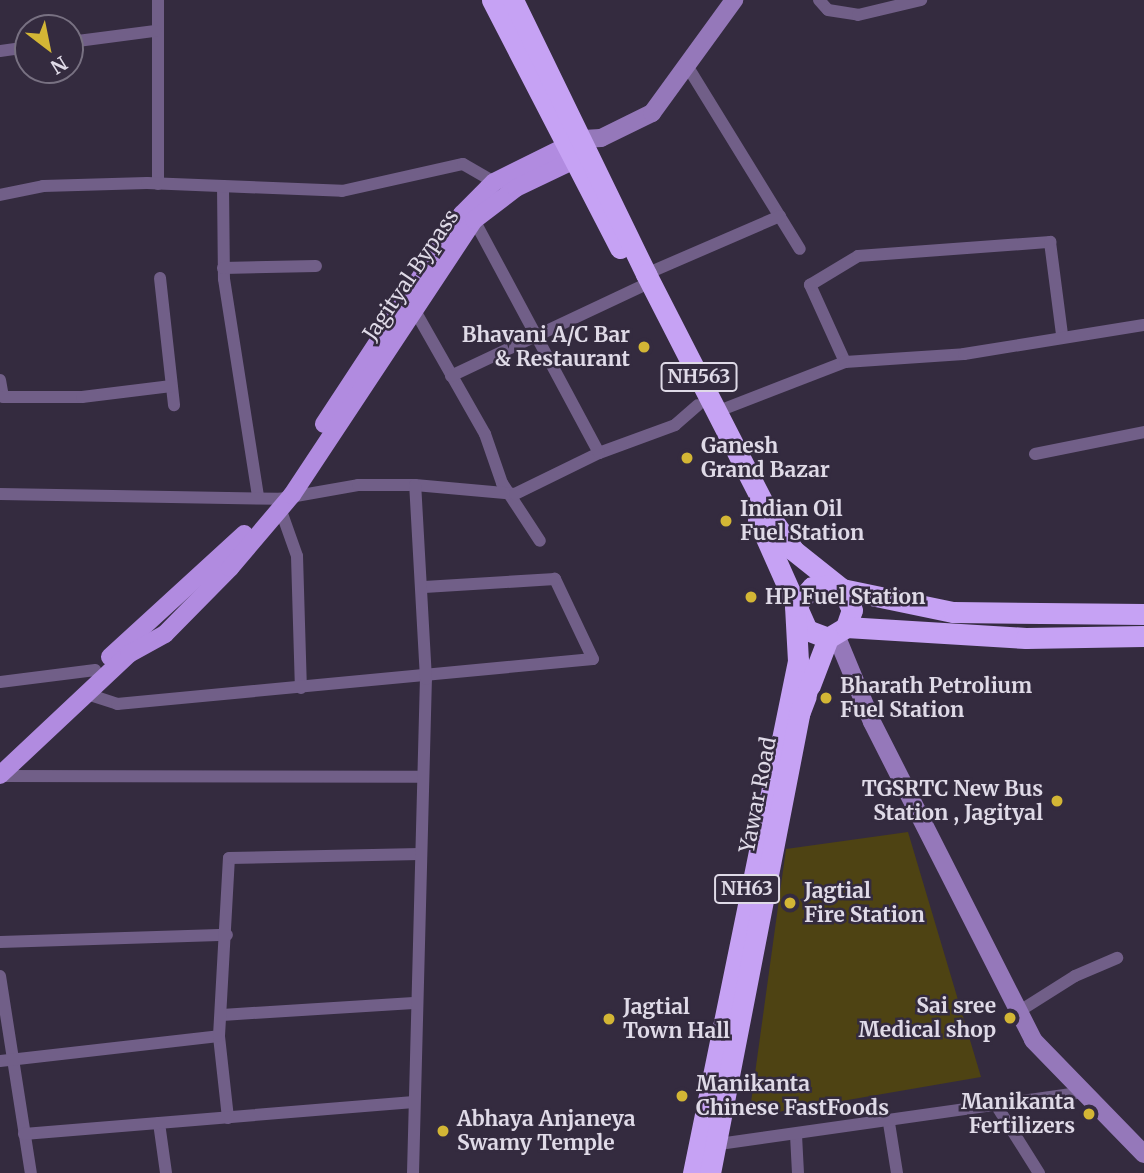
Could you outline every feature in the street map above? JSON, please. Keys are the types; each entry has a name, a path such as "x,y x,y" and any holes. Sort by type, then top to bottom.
{"highway":[{"name":"NH563","path":"492,0 583,147"},
{"name":"NH563","path":"513,0 643,280 794,590 795,606 807,630 837,633"},
{"name":"NH563","path":"707,408 779,532 837,587"},
{"path":"795,606 812,587 837,587 953,612 1144,614"},
{"path":"837,587 852,610 837,633"},
{"name":"NH63","path":"694,1173 707,1145 798,661 795,606"},
{"path":"837,633 1026,638 1144,636"},
{"name":"Yawar Road","path":"710,1173 707,1145 799,714 837,633"}],"main road":[{"path":"583,147 652,113 734,0"},
{"name":"Jagityal Bypass","path":"0,759 284,501 401,298 461,214 494,182 583,147"},
{"name":"Jagityal Bypass","path":"0,775 129,654 165,634 284,501 474,220 490,204 583,147"},
{"path":"837,633 872,722 1033,1040 1144,1154"}],"street":[{"path":"158,0 155,31 158,184"},
{"path":"819,0 828,10 858,15 921,0"},
{"path":"84,40 155,31"},
{"path":"686,64 800,249"},
{"path":"0,195 43,186 158,184 342,191 463,164 494,182"},
{"path":"223,186 223,268 258,497"},
{"path":"451,376 539,337 643,280 780,216"},
{"path":"474,220 599,453"},
{"path":"845,362 810,285 858,256 1050,242 1062,335"},
{"path":"223,268 316,266"},
{"path":"160,278 174,405"},
{"path":"414,309 485,434 502,482 515,494 540,541"},
{"path":"0,494 258,497 284,501 415,485 515,494 599,453 675,425 707,408 845,362 964,354 1062,335 1144,325"},
{"path":"0,380 3,397 82,397 171,386"},
{"path":"1035,454 1144,432"},
{"path":"412,1173 411,1102 426,679 424,587 415,485"},
{"path":"284,501 297,556 301,688"},
{"path":"87,694 117,704 426,679 593,659 555,579 424,587"},
{"path":"0,682 95,670"},
{"path":"0,775 422,777"},
{"path":"228,1118 219,1036 227,935 229,858 420,854"},
{"path":"0,942 227,935"},
{"path":"1018,1012 1075,975 1117,958"},
{"path":"0,976 6,1060 31,1173"},
{"path":"222,1015 414,1003"},
{"path":"6,1060 219,1036"},
{"path":"707,1145 998,1108 1086,1093"},
{"path":"24,1135 411,1102"},
{"path":"998,1108 1039,1173"},
{"path":"890,1122 897,1173"},
{"path":"159,1123 166,1173"},
{"path":"796,1135 798,1173"}],"shaded area":[{"path":"908,832 981,1077 749,1117 786,849"}],"place":[{"name":"Bhavani A/C Bar & Restaurant","path":"644,347"},
{"name":"Ganesh Grand Bazar","path":"687,458"},
{"name":"Indian Oil Fuel Station","path":"726,521"},
{"name":"HP Fuel Station","path":"751,597"},
{"name":"Bharath Petrolium Fuel Station","path":"826,698"},
{"name":"TGSRTC New Bus Station , Jagityal","path":"1057,801"},
{"name":"Jagtial Fire Station","path":"790,903"},
{"name":"Sai sree Medical shop","path":"1010,1018"},
{"name":"Jagtial Town Hall","path":"609,1019"},
{"name":"Manikanta Chinese FastFoods","path":"682,1096"},
{"name":"Manikanta Fertilizers","path":"1089,1114"},
{"name":"Abhaya Anjaneya Swamy Temple","path":"443,1131"}]}
